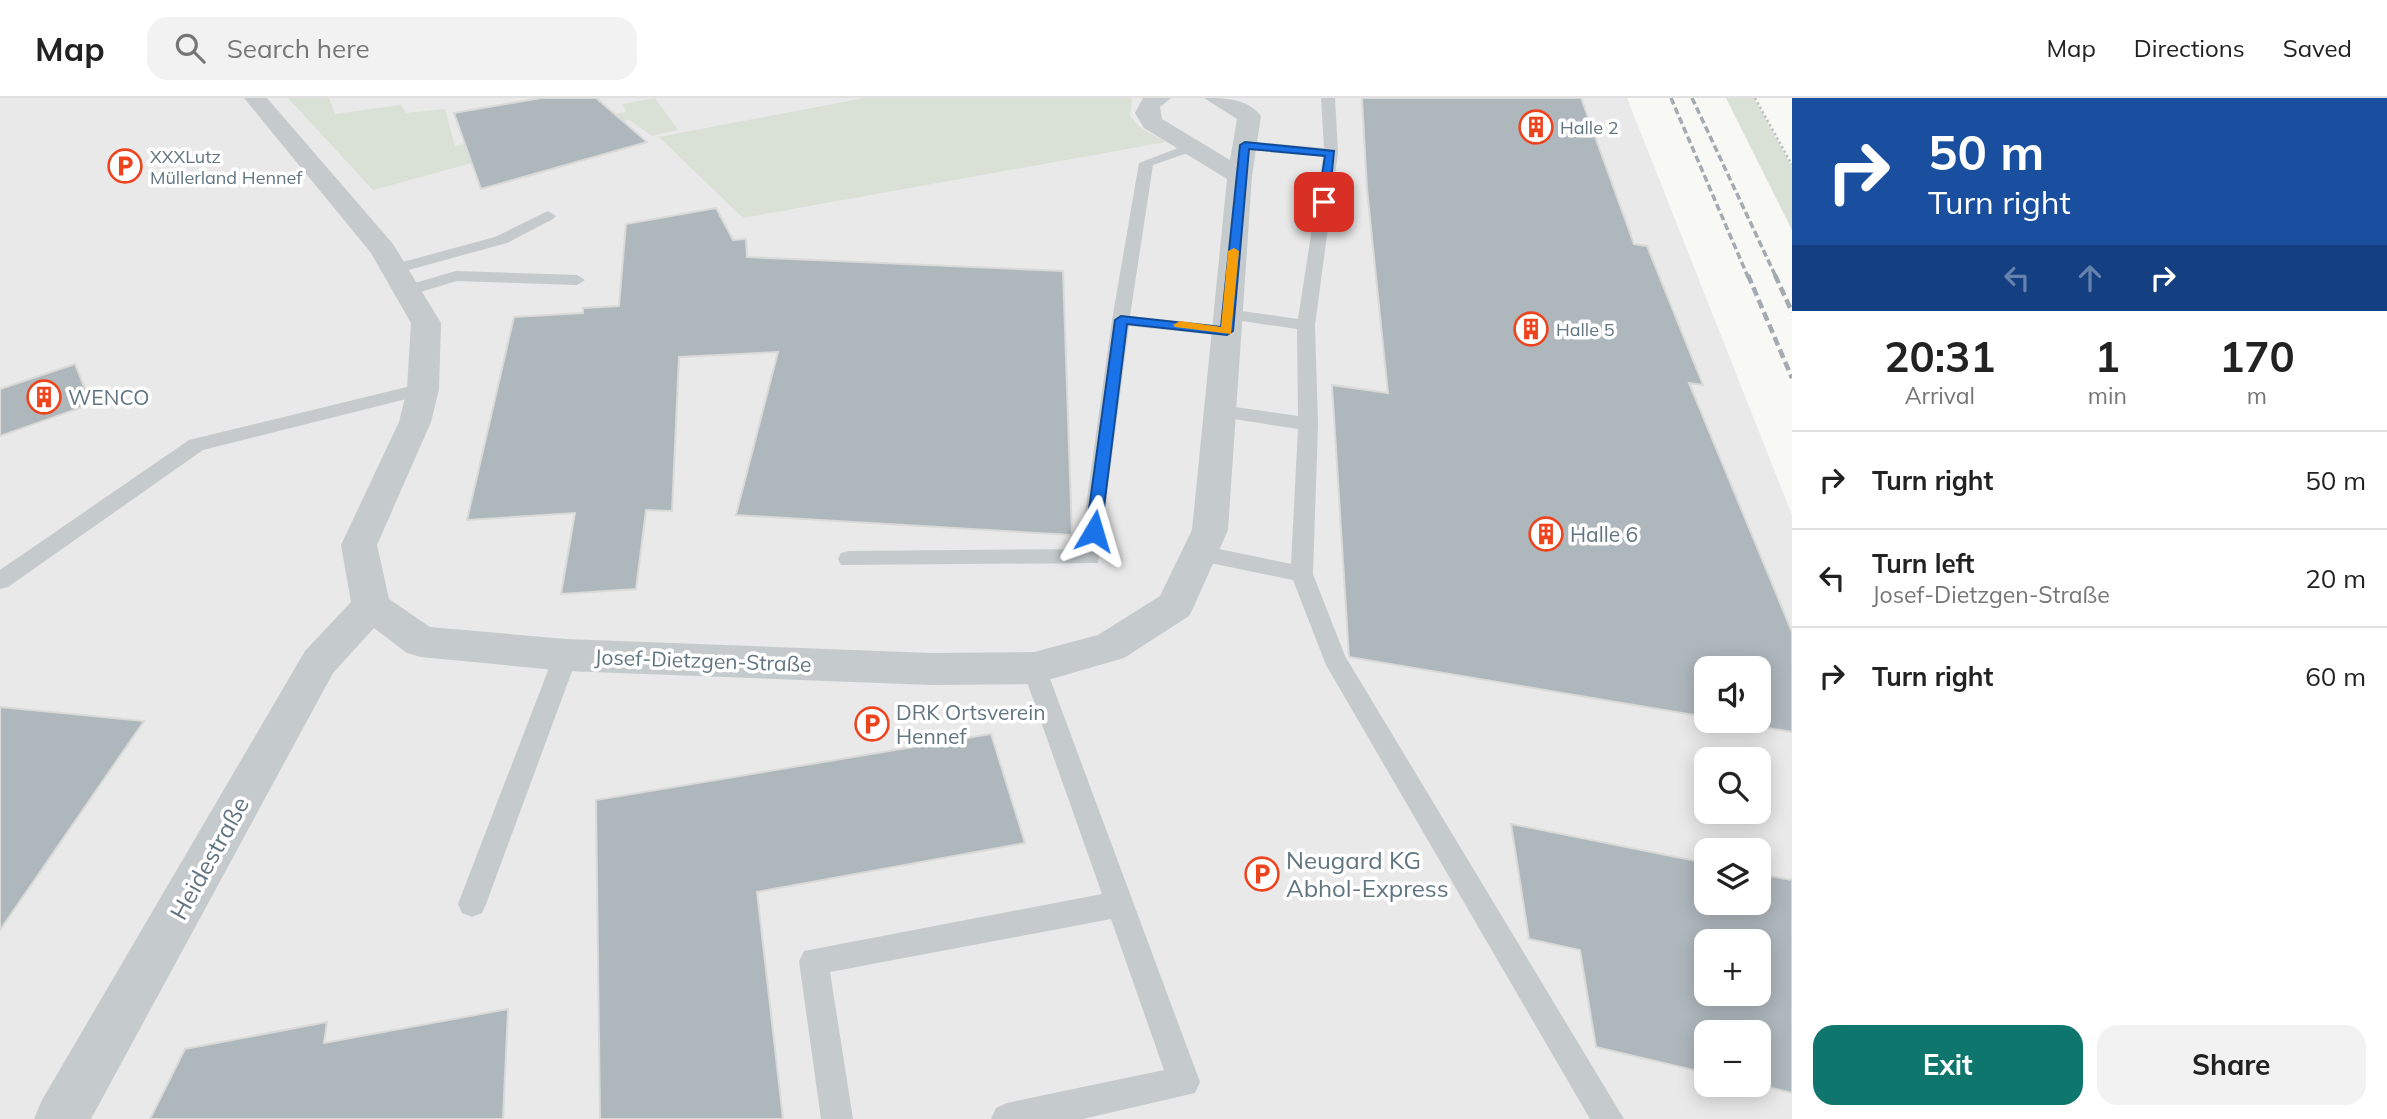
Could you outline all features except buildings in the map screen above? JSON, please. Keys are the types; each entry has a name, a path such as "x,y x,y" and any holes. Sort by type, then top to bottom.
{"street":[{"path":"255,98 383,250 426,323 423,389 415,422 359,545 370,606"},
{"path":"1160,98 1149,104 1147,113 1152,123 1191,147 1242,161"},
{"name":"Josef-Dietzgen-Straße","path":"370,606 421,642 566,655 931,669 1034,668 1110,647 1174,606 1210,530 1242,161 1249,116 1214,98"},
{"name":"Heidestraße","path":"61,1119 319,662 370,606"}],"lane":[{"path":"1328,98 1331,153 1306,325 1308,424 1302,574 1334,658 1608,1119"},
{"path":"849,559 1090,558 1121,320 1146,163 1191,147"},
{"path":"1242,161 1331,153"},
{"path":"401,280 501,240 548,216"},
{"path":"401,280 456,276 577,280"},
{"path":"1121,320 1306,325"},
{"path":"0,581 197,445 423,389"},
{"path":"1221,411 1308,424"},
{"path":"1200,553 1302,574"},
{"path":"472,904 566,655"},
{"path":"1007,1119 1184,1083 1034,668"},
{"path":"837,1119 814,961 1121,904"}],"path":[{"path":"1755,98 1792,165"}],"shaded area":[{"path":"0,98 1627,98 1792,515 1792,1119 0,1119"},
{"path":"288,98 329,98 335,114 401,105 406,113 445,109 455,146 626,112 623,104 655,98 678,130 652,136 629,120 373,190"},
{"path":"864,98 1132,98 1130,116 1142,129 1166,142 743,218 659,137"},
{"path":"1726,98 1754,98 1792,167 1792,230"}],"railway":[{"path":"1671,98 1748,277"},
{"path":"1692,98 1776,277"},
{"path":"1748,275 1792,378"},
{"path":"1775,275 1792,312"}],"slow traffic":[{"path":"1180,325 1227,331 1234,251"}],"place":[{"name":"Halle 2","path":"1536,127"},
{"name":"XXXLutz Müllerland Hennef","path":"125,166"},
{"name":"Halle 5","path":"1531,329"},
{"name":"WENCO","path":"44,397"},
{"name":"Halle 6","path":"1546,534"},
{"name":"DRK Ortsverein Hennef","path":"872,724"},
{"name":"Neugard KG Abhol-Express","path":"1262,874"}],"route":[{"path":"1094,531 1121,320 1227,331 1245,145 1331,153 1324,202"}]}
